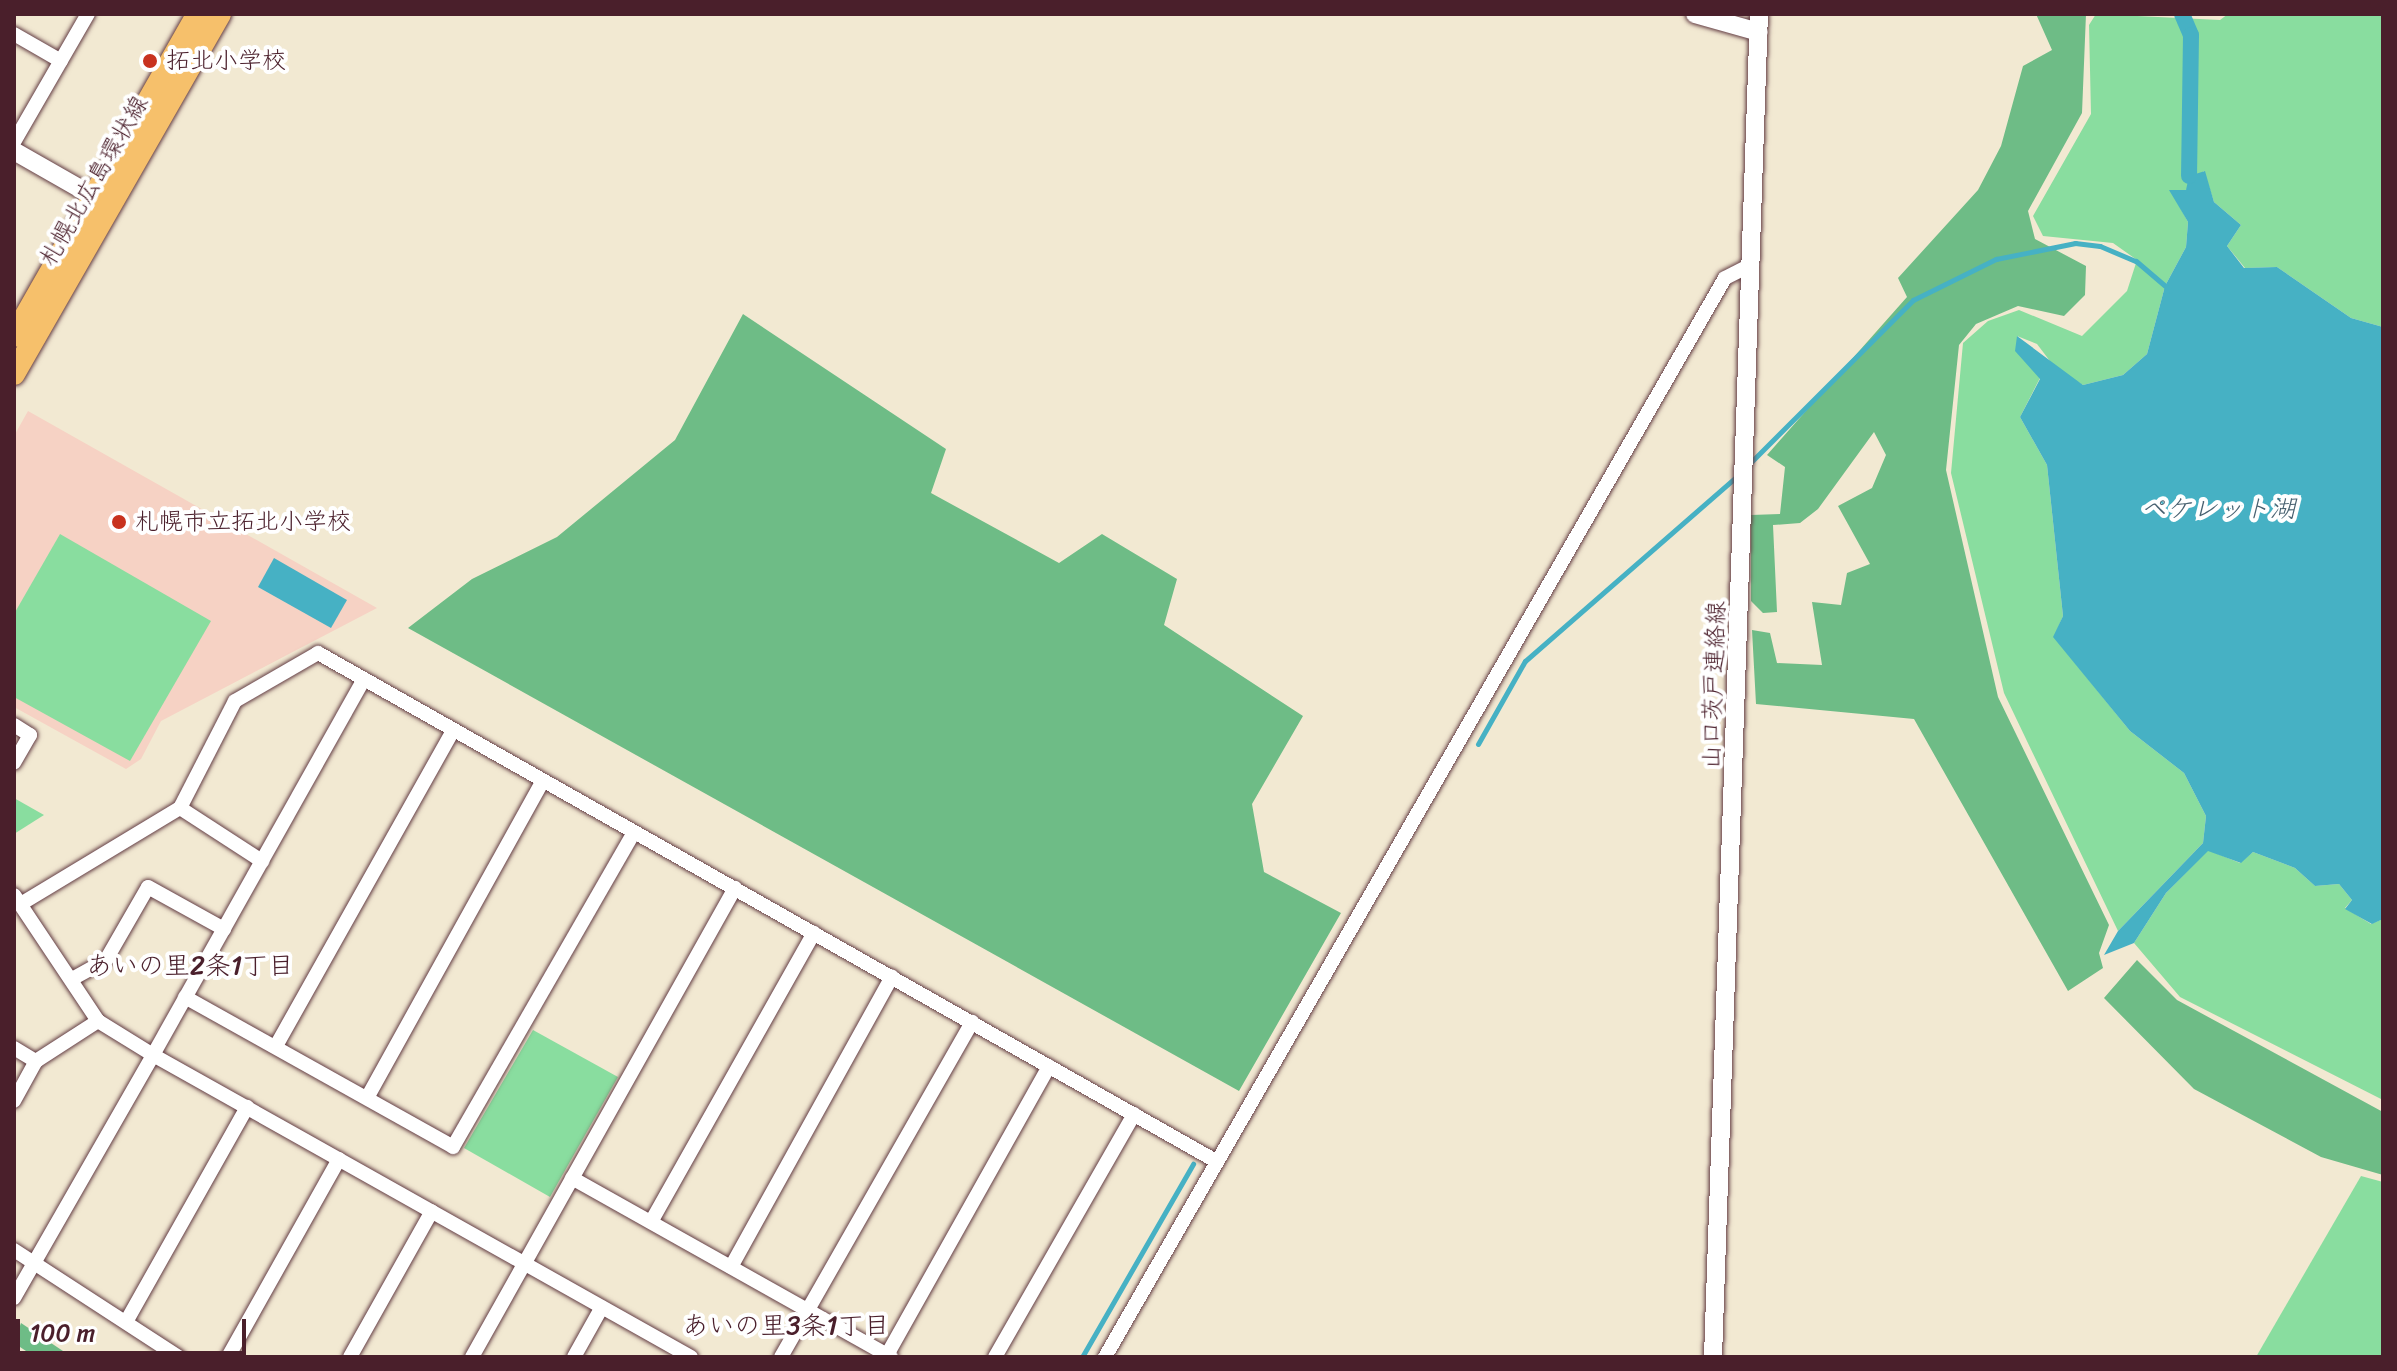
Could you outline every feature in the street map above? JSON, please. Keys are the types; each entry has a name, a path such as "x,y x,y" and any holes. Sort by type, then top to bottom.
{"main road":[{"name":"札幌北広島環状線","path":"14,374 198,14"},
{"name":"札幌北広島環状線","path":"14,336 220,14"}],"street":[{"path":"14,142 88,14"},
{"path":"1695,14 1759,23"},
{"name":"山口茨戸連絡線","path":"1713,1357 1747,454 1759,23"},
{"path":"14,34 61,61"},
{"path":"14,151 102,201"},
{"path":"1105,1357 1725,278 1752,264"},
{"path":"683,1355 98,1021 19,898 180,808 235,701 318,653 1216,1161"},
{"path":"14,1298 364,679"},
{"path":"14,725 30,735 14,763"},
{"path":"276,1046 453,730"},
{"path":"367,1098 543,781"},
{"path":"180,808 262,861"},
{"path":"185,997 453,1147 634,832"},
{"path":"72,979 106,960 148,887 224,929"},
{"path":"472,1357 735,888"},
{"path":"651,1222 814,933"},
{"path":"731,1267 892,977"},
{"path":"14,1101 36,1061 98,1021"},
{"path":"781,1357 972,1022"},
{"path":"14,1048 36,1061"},
{"path":"572,1178 889,1356 1049,1066"},
{"path":"126,1322 247,1107"},
{"path":"995,1357 1134,1114"},
{"path":"228,1357 339,1159"},
{"path":"350,1357 432,1211"},
{"path":"14,1250 179,1357"},
{"path":"574,1357 602,1307"}],"shaded area":[{"name":"札幌市立拓北小学校","path":"28,411 377,608 161,721 141,759 126,769 14,707 14,436"}],"green space":[{"path":"2036,14 2086,14 2082,113 2028,211 2035,239 2086,266 2085,295 2064,316 2018,306 1976,324 1959,345 1946,470 1998,697 2109,925 2099,953 2103,968 2068,991 1914,719 1756,704 1752,630 1770,633 1777,663 1822,665 1812,602 1841,605 1847,573 1870,564 1838,506 1872,488 1886,455 1874,432 1818,509 1800,523 1773,525 1777,612 1763,613 1751,601 1751,515 1780,514 1785,467 1767,455 1907,297 1898,278 1978,190 2001,146 2023,66 2052,50"},
{"path":"2096,14 2220,20 2228,14 2383,14 2383,327 2351,318 2277,267 2245,268 2227,246 2241,225 2214,202 2204,171 2186,190 2171,191 2188,222 2186,247 2165,286 2147,354 2123,375 2083,385 2056,369 2037,344 2017,336 2040,378 2020,417 2047,465 2063,616 2054,637 2130,731 2184,773 2206,816 2203,843 2118,931 2004,693 1951,473 1963,343 1988,321 2019,310 2082,336 2127,291 2137,260 2113,243 2043,236 2033,216 2091,114 2089,25"},
{"path":"743,314 946,449 931,493 1059,563 1102,534 1177,579 1164,625 1303,716 1252,804 1264,872 1341,913 1239,1091 408,628 472,579 557,537 675,440"},
{"path":"60,534 211,621 130,761 14,697 14,614"},
{"path":"14,798 44,815 14,834"},
{"path":"2208,850 2240,863 2253,852 2295,868 2315,886 2339,884 2352,900 2345,908 2371,924 2383,919 2383,1100 2180,997 2134,943 2166,893"},
{"path":"2137,960 2177,1000 2383,1112 2383,1175 2321,1157 2194,1089 2104,998"},
{"path":"533,1030 618,1077 550,1197 464,1148"},
{"path":"2361,1176 2383,1182 2383,1357 2256,1357"},
{"path":"21,1323 72,1357 35,1357 14,1343"}],"water":[{"name":"ペケレット湖","path":"2205,171 2214,202 2241,225 2227,246 2244,268 2277,267 2351,318 2383,327 2383,919 2372,924 2345,909 2352,900 2339,884 2315,886 2295,868 2253,852 2241,863 2208,851 2166,893 2134,943 2104,955 2118,931 2203,843 2206,816 2184,773 2130,731 2053,637 2063,616 2047,465 2020,417 2040,379 2015,351 2017,336 2083,385 2123,375 2147,354 2165,286 2186,247 2188,222 2169,190 2186,190 2189,176"},
{"path":"274,558 347,600 331,628 258,587"}],"waterway":[{"path":"2182,14 2191,35 2189,176"},
{"path":"1749,464 1913,300 1996,259 2075,243 2100,246 2136,261 2170,290"},
{"path":"1478,744 1525,661 1739,474"},
{"path":"1082,1357 1193,1164"}],"place":[{"name":"拓北小学校","path":"150,61"},
{"name":"札幌市立拓北小学校","path":"119,522"}],"district":[{"name":"あいの里2条1丁目","path":"190,966"},
{"name":"あいの里3条1丁目","path":"786,1326"}]}
